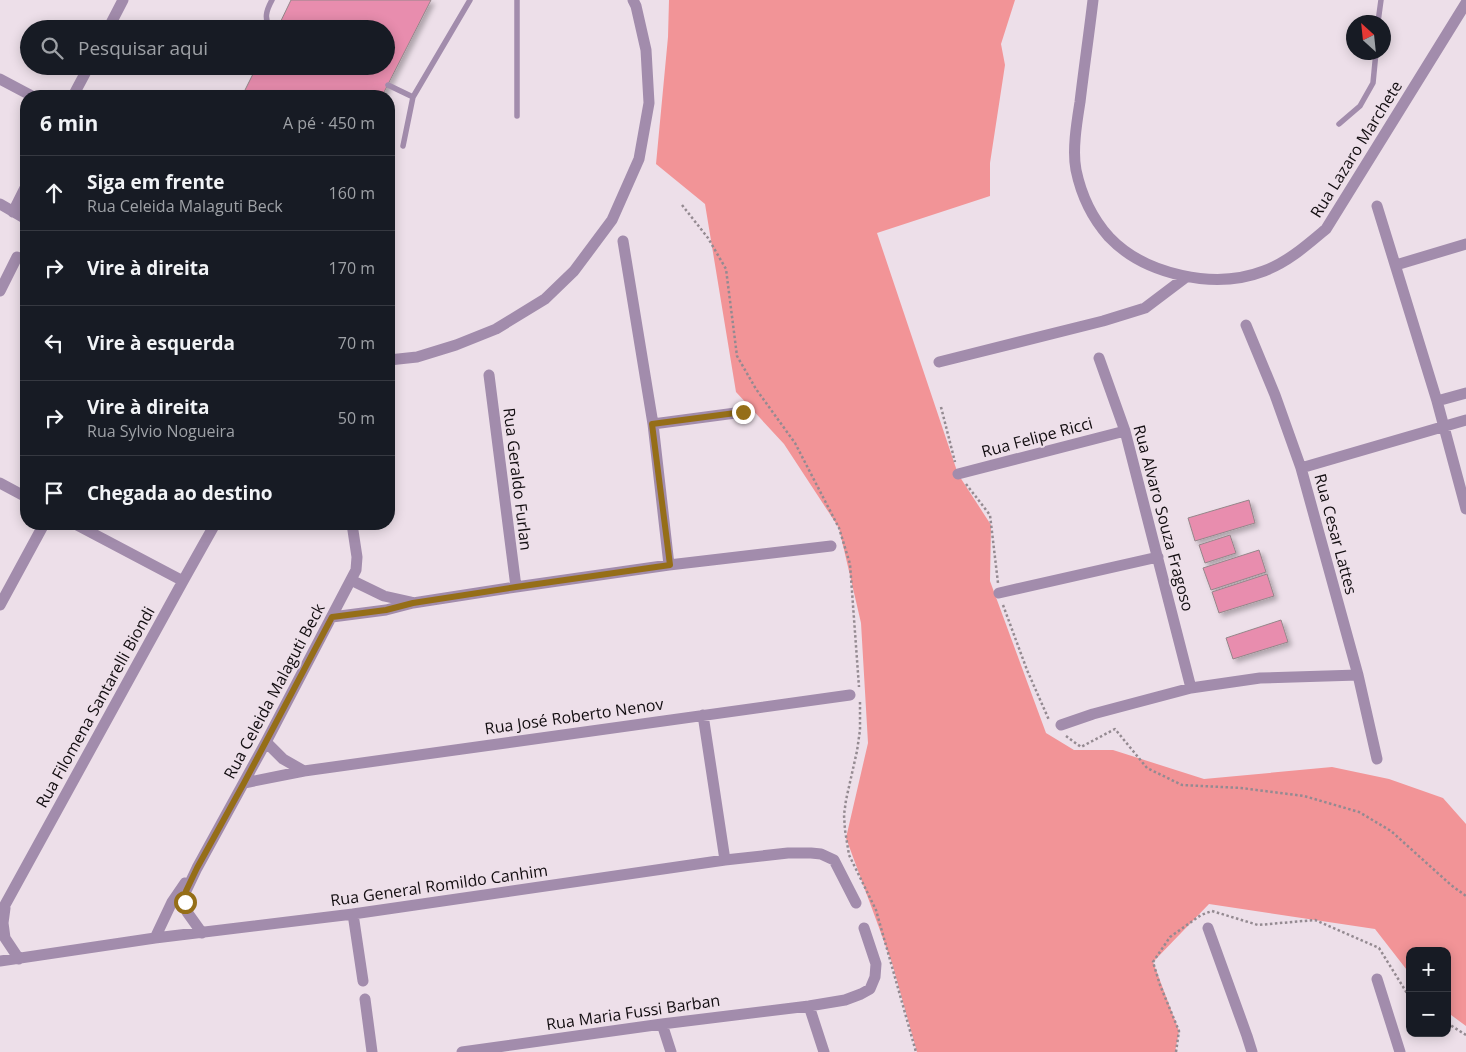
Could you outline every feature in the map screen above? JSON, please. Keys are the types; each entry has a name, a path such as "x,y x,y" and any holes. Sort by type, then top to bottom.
{"street":[{"path":"113,20 123,0"},
{"path":"395,359 417,356 456,345 496,329 544,299 574,271 612,220 639,159 649,103 646,50 633,0"},
{"name":"Rua Lazaro Marchete","path":"1093,0 1076,136 1075,167 1083,196 1099,224 1110,238 1126,251 1149,265 1186,277 1208,280 1236,278 1264,271 1298,253 1326,229 1466,3"},
{"path":"76,90 84,75"},
{"path":"0,79 21,90"},
{"path":"13,212 20,198"},
{"path":"0,204 20,216"},
{"path":"1377,206 1437,400 1466,509"},
{"path":"623,241 652,424 670,565"},
{"path":"1396,265 1466,244"},
{"path":"0,291 17,257"},
{"path":"938,362 1103,321 1145,308 1186,277"},
{"name":"Rua Cesar Lattes","path":"1246,325 1275,394 1301,468 1358,675 1377,759"},
{"name":"Rua Alvaro Souza Fragoso","path":"1099,358 1125,431 1191,688"},
{"name":"Rua Geraldo Furlan","path":"489,375 516,587"},
{"path":"1437,400 1466,393"},
{"path":"652,424 743,412"},
{"path":"1301,468 1466,420"},
{"name":"Rua Felipe Ricci","path":"958,474 1125,431"},
{"path":"0,483 20,494"},
{"path":"0,605 41,530"},
{"path":"86,530 183,581"},
{"name":"Rua Filomena Santarelli Biondi","path":"19,959 5,938 2,911 212,530"},
{"name":"Rua Celeida Malaguti Beck","path":"202,932 187,912 185,902 186,891 356,570 357,557 353,530"},
{"path":"332,617 386,610 413,603 516,587 670,565 831,546"},
{"path":"999,593 1158,557"},
{"path":"351,580 384,596 413,603"},
{"path":"1061,726 1094,714 1191,688 1260,678 1358,675"},
{"name":"Rua José Roberto Nenov","path":"244,783 304,771 855,693"},
{"path":"703,715 725,860"},
{"path":"266,742 283,759 304,771"},
{"name":"Rua General Romildo Canhim","path":"0,961 155,938 353,914 725,860 788,853 811,852 834,860 856,903"},
{"name":"Rua Celeida Malaguti Beck","path":"155,938 172,902 197,868"},
{"path":"353,914 363,981"},
{"path":"824,1052 809,1006 845,1000 870,989 875,978 876,964 864,928"},
{"path":"1208,928 1252,1052"},
{"path":"1377,979 1400,1052"},
{"path":"365,999 372,1052"},
{"name":"Rua Maria Fussi Barban","path":"462,1052 511,1049 662,1024 809,1006"},
{"path":"662,1024 671,1052"}],"lane":[{"path":"267,20 266,11 272,0"},
{"path":"403,146 413,97 470,0"},
{"path":"517,0 517,116"},
{"path":"1379,15 1381,0"},
{"path":"1339,124 1360,106 1373,83 1375,60"},
{"path":"388,86 413,97"}],"path":[{"path":"682,205 708,238 726,269 737,356 756,389 795,444 839,528 850,564 855,693"},
{"path":"860,701 860,730 846,800 845,830 849,855 876,910 916,1052"},
{"path":"1176,1052 1179,1031 1160,985 1153,962 1170,937 1201,915 1212,911 1258,925 1315,920 1379,948 1406,992"},
{"path":"1451,1026 1466,1036"}],"shaded area":[{"path":"669,0 1015,0 1001,44 1005,65 990,163 990,196 877,233 958,474 991,525 990,581 1046,733 1074,750 1113,750 1204,779 1332,767 1389,779 1443,798 1466,824 1466,1026 1451,1015 1451,947 1406,947 1406,969 1375,929 1209,904 1153,962 1179,1031 1175,1052 917,1052 892,963 846,838 868,743 861,623 839,528 784,444 736,392 705,204 656,164 668,37"}],"building":[{"path":"291,0 431,0 395,71 395,20 281,20"},
{"path":"252,75 393,75 385,90 245,90"},
{"path":"1249,500 1255,523 1195,541 1188,518"},
{"path":"1230,535 1236,553 1205,563 1199,545"},
{"path":"1259,550 1266,572 1211,590 1203,568"},
{"path":"1267,574 1274,596 1219,613 1212,592"},
{"path":"1281,620 1288,642 1233,659 1226,638"}],"route":[{"path":"185,902 186,891 197,868 332,617 386,610 413,603 516,587 670,565 652,424 743,412"}]}
